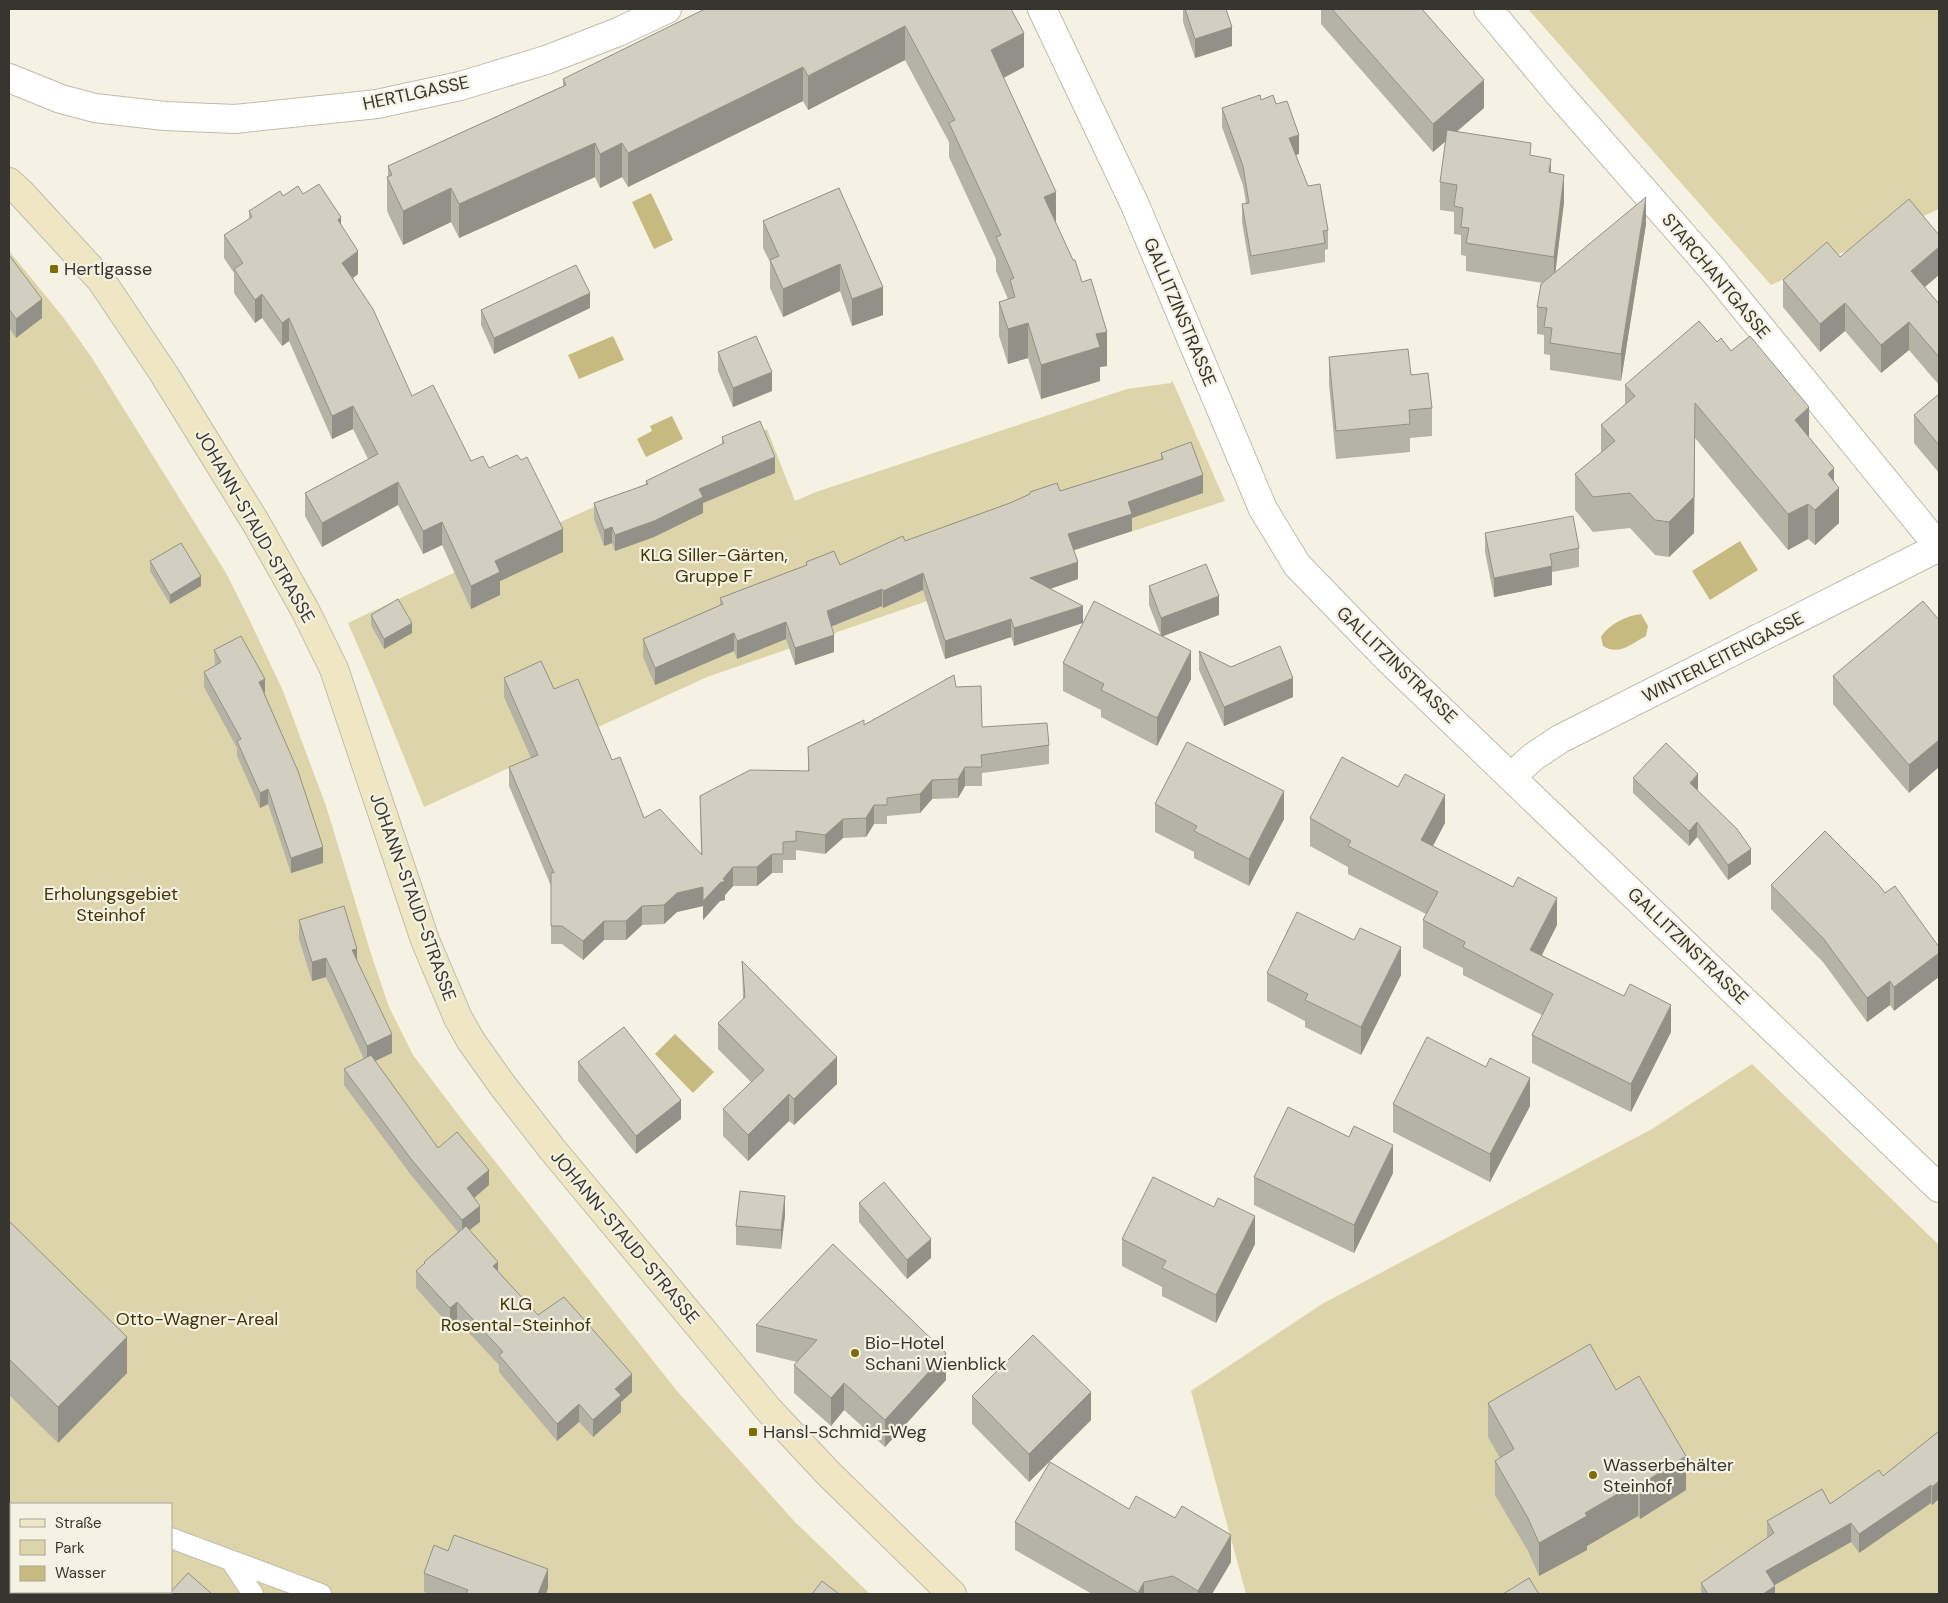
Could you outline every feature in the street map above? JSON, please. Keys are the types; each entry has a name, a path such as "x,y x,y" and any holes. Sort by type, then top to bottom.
{"street":[{"name":"HERTLGASSE","path":"9,78 61,99 95,108 165,116 235,119 377,104 460,86 555,56 618,32 667,9"},
{"name":"GALLITZINSTRASSE","path":"1042,9 1135,205 1263,509 1297,565 1349,620 1939,1188"},
{"name":"STARCHANTGASSE","path":"1488,9 1559,94 1715,272 1939,547"},
{"name":"JOHANN-STAUD-STRASSE","path":"9,182 101,280 164,374 256,523 305,610 334,669 425,940 458,1018 472,1041 503,1086 552,1149 768,1408 829,1474 952,1594"},
{"name":"WINTERLEITENGASSE","path":"1512,776 1533,757 1560,739 1939,547"}],"lane":[{"path":"172,1538 321,1594"},
{"path":"231,1561 253,1594"}],"green space":[{"path":"1528,9 1939,9 1939,209 1771,285"},
{"path":"9,251 63,317 92,358 226,573 283,691 326,806 389,1007 413,1055 677,1391 795,1522 870,1594 9,1594"},
{"name":"KLG Siller-Gärten, Gruppe F","path":"1172,380 1225,501 1093,544 707,677 424,807 348,623 565,520 767,429 795,501 816,492 1127,389 1171,383"},
{"path":"1752,1064 1939,1245 1939,1594 1246,1594 1191,1391 1322,1304 1652,1129"}],"water":[{"path":"651,193 673,240 654,249 632,202"},
{"path":"613,336 624,360 579,379 568,355"},
{"path":"672,416 683,439 646,457 637,439 652,431 650,426"},
{"path":"1740,541 1758,570 1710,600 1692,571"},
{"path":"1641,614 1648,626 1646,636 1625,648 1614,650 1603,646 1601,637 1604,632 1624,619"},
{"path":"675,1034 714,1072 693,1093 655,1054"}],"building":[{"path":"705,9 1011,9 1024,33 991,50 1056,192 1044,197 1073,260 1075,260 1082,282 1091,279 1107,332 1096,334 1100,347 1041,365 1028,323 1008,329 999,302 1015,297 1010,280 1014,278 996,237 1001,235 949,123 955,120 905,26 808,76 803,67 628,153 622,143 600,154 595,143 459,204 451,188 403,211 387,177 392,175 388,166 566,85 563,79"},
{"path":"1185,9 1226,9 1232,27 1195,39"},
{"path":"1332,9 1422,9 1484,80 1433,124"},
{"path":"1260,95 1261,100 1273,95 1276,104 1287,101 1299,135 1289,138 1308,186 1320,184 1328,230 1323,231 1325,243 1251,256 1242,204 1249,203 1243,166 1222,108"},
{"path":"1447,130 1531,143 1530,155 1551,159 1549,172 1564,175 1554,257 1466,243 1469,228 1461,227 1463,208 1454,206 1457,185 1440,182"},
{"path":"319,184 341,217 338,220 358,251 342,263 373,309 412,396 433,385 471,461 483,456 489,468 517,455 521,460 527,457 563,529 495,561 500,572 471,586 442,522 423,531 398,482 322,523 305,493 378,454 353,406 332,416 289,318 282,323 262,294 255,300 234,269 243,263 224,235 252,217 249,211 280,191 283,196 298,186 303,194"},
{"path":"839,188 883,287 852,299 840,264 783,289 770,260 779,256 763,221"},
{"path":"1646,197 1621,354 1550,343 1552,328 1544,327 1547,308 1537,307 1541,284"},
{"path":"1909,199 1939,235 1939,247 1911,271 1939,304 1939,357 1909,322 1881,345 1845,303 1820,324 1783,280 1827,242 1840,257"},
{"path":"9,255 42,299 16,319 9,309"},
{"path":"576,265 590,293 494,338 481,310"},
{"path":"1699,321 1717,342 1721,338 1731,351 1750,336 1809,407 1795,420 1834,468 1828,474 1839,488 1815,510 1808,504 1788,514 1695,403 1694,497 1669,522 1655,520 1630,493 1593,497 1575,474 1615,441 1601,425 1635,396 1625,385"},
{"path":"756,336 772,372 733,388 718,352"},
{"path":"1408,349 1411,375 1428,373 1432,408 1409,410 1410,424 1336,431 1329,357"},
{"path":"1939,394 1939,445 1914,415"},
{"path":"760,421 775,457 699,489 703,497 654,521 615,535 612,527 604,530 594,503 648,484 646,481 724,443 722,437"},
{"path":"1191,442 1203,475 1128,502 1132,514 1068,534 1078,562 1030,578 1083,606 1014,628 1011,619 945,641 923,573 883,591 882,589 827,611 834,635 795,648 786,622 737,641 734,633 655,668 643,639 723,604 720,598 807,565 806,562 834,551 840,565 903,536 905,541 1010,503 1030,494 1030,492 1057,483 1060,491 1163,459 1161,453"},
{"path":"1573,516 1579,548 1550,554 1552,566 1494,578 1485,533"},
{"path":"181,543 201,576 170,595 150,561"},
{"path":"1206,564 1219,596 1161,618 1149,586"},
{"path":"398,599 412,623 384,639 371,615"},
{"path":"1094,601 1191,651 1157,718 1101,690 1104,684 1063,663"},
{"path":"1923,601 1939,620 1939,740 1909,765 1833,676"},
{"path":"241,636 265,679 259,682 298,771 323,847 291,858 268,789 260,793 237,741 241,739 204,672 221,662 214,650"},
{"path":"1280,646 1293,678 1224,707 1199,651 1231,667"},
{"path":"541,661 554,689 578,679 612,760 620,757 644,818 660,809 702,855 700,796 750,770 809,771 808,747 864,720 864,725 954,675 956,687 981,686 982,727 1047,723 1049,745 981,755 982,767 965,767 958,779 932,780 920,794 887,798 887,805 874,805 866,818 843,819 825,835 796,831 796,841 783,842 783,854 772,854 757,867 733,867 723,879 725,881 720,883 703,901 703,887 677,893 664,905 642,906 626,921 604,921 583,941 562,926 551,926 551,873 554,873 509,767 538,755 504,678"},
{"path":"1187,742 1284,791 1249,859 1194,831 1197,826 1155,804"},
{"path":"1666,743 1698,774 1690,783 1737,829 1751,849 1728,865 1697,822 1689,831 1633,778"},
{"path":"1342,757 1398,787 1405,774 1445,795 1421,840 1513,887 1518,877 1557,898 1530,950 1624,996 1630,984 1671,1005 1631,1084 1532,1035 1553,994 1463,947 1465,942 1423,920 1438,892 1348,846 1351,841 1310,818"},
{"path":"1825,831 1885,893 1895,886 1939,947 1939,953 1894,987 1890,981 1867,998 1823,938 1771,885"},
{"path":"344,906 357,949 352,950 392,1034 367,1046 326,958 312,962 299,920"},
{"path":"1297,912 1354,940 1360,928 1401,947 1361,1027 1305,1000 1308,994 1267,973"},
{"path":"742,961 837,1057 794,1099 789,1094 748,1135 723,1109 764,1070 718,1023 745,997"},
{"path":"624,1027 681,1100 636,1136 578,1062"},
{"path":"1427,1037 1486,1067 1490,1058 1530,1078 1490,1154 1393,1104"},
{"path":"371,1055 438,1148 457,1132 489,1170 467,1188 480,1206 462,1220 411,1159 344,1069"},
{"path":"1288,1107 1349,1137 1354,1126 1393,1145 1354,1225 1254,1177"},
{"path":"1153,1177 1214,1207 1218,1198 1255,1216 1216,1295 1162,1268 1166,1261 1122,1239"},
{"path":"884,1182 931,1239 907,1260 859,1203"},
{"path":"740,1191 785,1196 781,1230 736,1226"},
{"path":"9,1221 127,1337 58,1407 9,1359"},
{"path":"466,1226 498,1262 493,1266 538,1315 564,1297 632,1374 615,1389 621,1395 593,1420 579,1404 557,1424 499,1355 503,1352 457,1302 450,1308 416,1271"},
{"name":"Bio-Hotel Schani Wienblick","path":"833,1244 946,1353 885,1420 844,1383 831,1398 794,1365 817,1340 756,1325"},
{"path":"1033,1335 1091,1392 1029,1454 972,1396"},
{"name":"Wasserbehälter Steinhof","path":"1590,1344 1616,1390 1639,1376 1686,1456 1640,1485 1638,1482 1585,1513 1587,1516 1539,1543 1528,1518 1495,1461 1514,1449 1488,1403"},
{"path":"1939,1431 1939,1481 1932,1487 1931,1485 1859,1534 1851,1523 1766,1571 1775,1586 1763,1594 1708,1594 1701,1583 1774,1533 1767,1521 1822,1489 1830,1504 1879,1470 1883,1476"},
{"path":"1050,1462 1129,1509 1136,1496 1175,1518 1182,1506 1231,1535 1198,1591 1173,1576 1144,1582 1138,1593 1015,1522"},
{"path":"454,1535 548,1569 538,1594 466,1594 468,1590 424,1573 434,1545 448,1551"},
{"path":"188,1573 212,1594 169,1594 172,1593"},
{"path":"1529,1578 1539,1594 1503,1594"},
{"path":"822,1581 839,1594 812,1594"}],"place":[{"name":"Hertlgasse","path":"54,269"},
{"name":"Bio-Hotel Schani Wienblick","path":"855,1353"},
{"name":"Hansl-Schmid-Weg","path":"753,1432"},
{"name":"Wasserbehälter Steinhof","path":"1593,1475"}],"park label":[{"name":"Erholungsgebiet Steinhof","path":"111,904"},
{"name":"KLG Rosental-Steinhof","path":"516,1314"},
{"name":"Otto-Wagner-Areal","path":"197,1319"}]}
